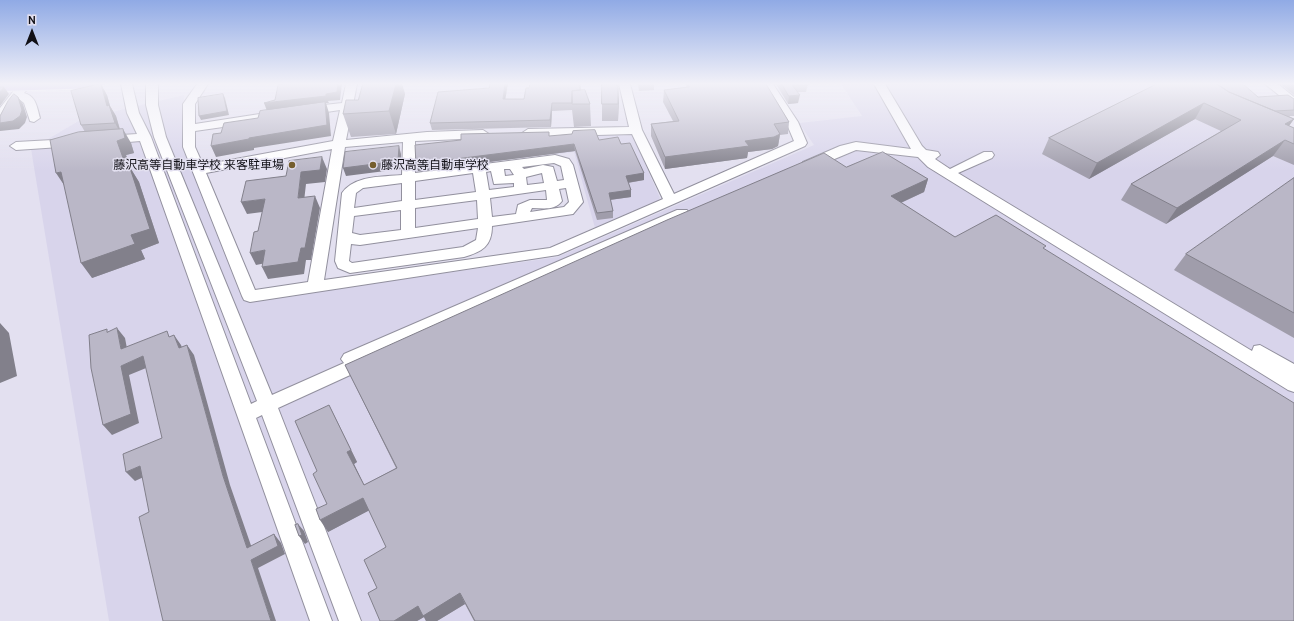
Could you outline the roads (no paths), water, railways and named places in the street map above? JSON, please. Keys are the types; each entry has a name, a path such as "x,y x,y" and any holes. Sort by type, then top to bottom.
{"street":[{"path":"33,113 34,118"},
{"path":"133,113 138,119 321,621"},
{"path":"154,113 156,127 265,401 350,621"},
{"path":"189,113 189,147 250,296 553,252 801,143 801,139 786,113"},
{"path":"190,128 226,121 291,113"},
{"path":"315,286 346,113"},
{"path":"632,113 636,130 670,200"},
{"path":"899,113 923,149 944,172 1294,385"},
{"path":"905,113 923,149"},
{"path":"513,133 636,130"},
{"path":"199,170 339,144 409,138 497,134"},
{"path":"16,146 144,137"},
{"path":"408,234 409,138"},
{"path":"794,168 851,147 923,149 1294,372"},
{"path":"956,170 988,155"},
{"path":"345,234 350,239 357,241 484,223 523,218 570,210 575,205 576,202 567,165 559,160 479,168 365,183 357,186 349,193 342,261 346,266 354,268 468,251 480,245 483,240 484,223 479,168"},
{"path":"514,164 519,173 529,173 540,169 548,170 553,185 555,200 547,204 532,203 527,205 523,208 523,218"},
{"path":"497,166 499,181 520,178 522,190"},
{"path":"456,171 457,198"},
{"path":"347,213 571,183"},
{"path":"244,410 697,210"}],"place":[{"name":"藤沢高等自動車学校 来客駐車場","path":"292,165"},
{"name":"藤沢高等自動車学校","path":"373,165"}]}
